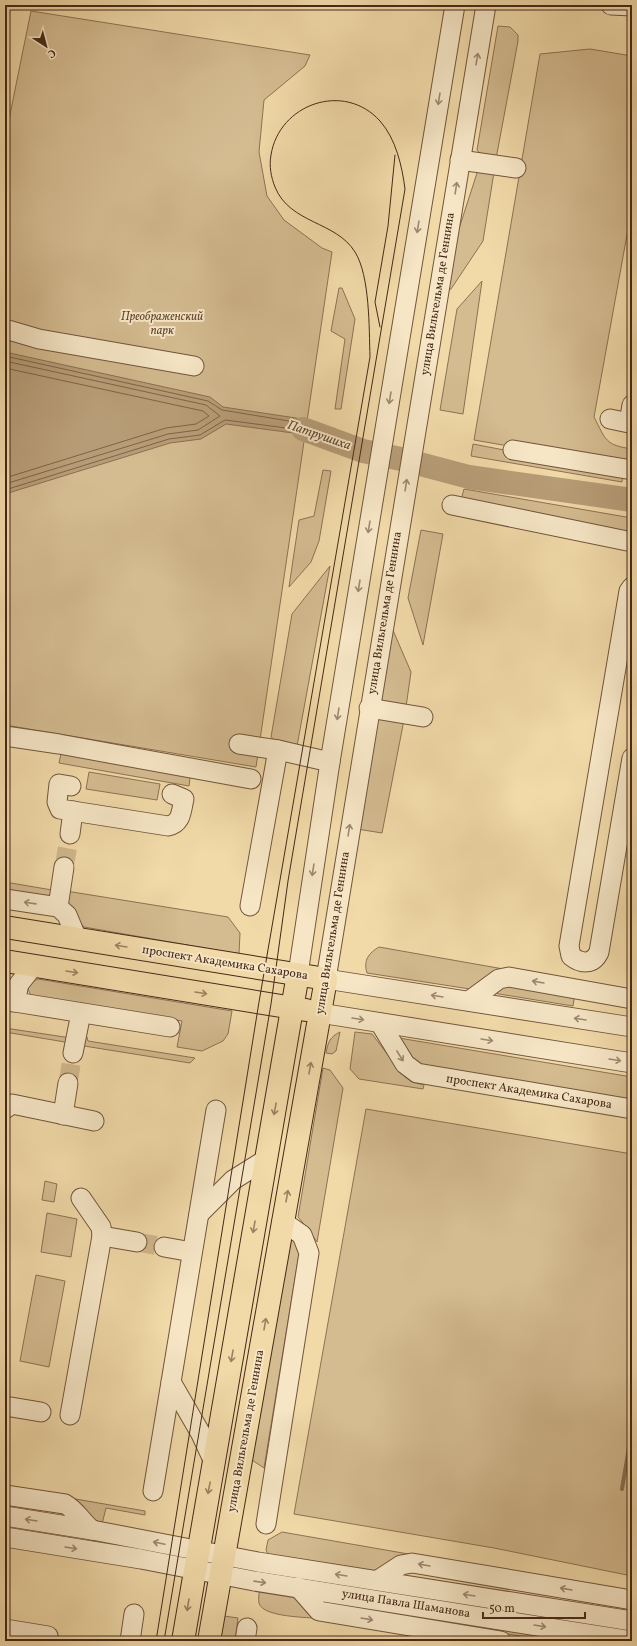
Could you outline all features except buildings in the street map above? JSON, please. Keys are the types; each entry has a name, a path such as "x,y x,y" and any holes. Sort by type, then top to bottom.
{"main road":[{"name":"проспект Академика Сахарова","path":"5,927 326,979"},
{"path":"5,961 320,1012"},
{"path":"183,1641 298,974"},
{"name":"улица Вильгельма де Геннина","path":"209,1641 282,1221 326,979"}],"street":[{"path":"298,974 330,762 455,5"},
{"name":"улица Вильгельма де Геннина","path":"326,979 369,708 486,5"},
{"path":"611,5 632,6"},
{"path":"460,160 516,168"},
{"path":"5,329 39,339 194,366"},
{"path":"610,419 629,422 632,405"},
{"path":"512,450 632,470"},
{"path":"452,505 632,542"},
{"path":"600,761 631,762 599,952 593,960 582,962 571,956 569,946 600,761 629,591 632,587"},
{"path":"369,708 423,717"},
{"path":"5,736 59,744 251,778"},
{"path":"239,744 278,750 330,762"},
{"path":"250,906 278,750"},
{"path":"71,786 59,784 56,802 60,809 168,826 174,824 180,818 184,799 172,794"},
{"path":"70,834 73,811"},
{"path":"58,907 64,867"},
{"path":"5,899 58,907 67,915 77,939"},
{"path":"577,989 582,962"},
{"path":"34,965 19,984 10,1001 170,1027"},
{"path":"468,1001 500,979 508,977 632,999"},
{"name":"проспект Академика Сахарова","path":"326,979 632,1027"},
{"path":"320,1012 632,1063"},
{"path":"73,1053 81,1013"},
{"name":"проспект Академика Сахарова","path":"380,1023 405,1064 417,1073 632,1109"},
{"path":"63,1115 68,1083"},
{"path":"5,1108 12,1104 94,1121"},
{"path":"153,1491 216,1110"},
{"path":"199,1214 233,1180 265,1160"},
{"path":"206,1168 215,1180 233,1180"},
{"path":"70,1415 102,1236 101,1227 80,1198"},
{"path":"266,1524 309,1253 302,1235 282,1221"},
{"path":"102,1236 137,1242"},
{"path":"164,1247 192,1252"},
{"path":"171,1382 201,1434 214,1462"},
{"path":"5,1406 41,1412"},
{"path":"163,1428 174,1420 190,1424 201,1434"},
{"path":"5,1495 64,1504 72,1508 83,1522 92,1530"},
{"name":"улица Павла Шаманова","path":"5,1516 92,1530 196,1560"},
{"name":"улица Павла Шаманова","path":"5,1550 14,1539 196,1560 223,1565 378,1580 632,1621"},
{"name":"улица Павла Шаманова","path":"378,1580 401,1565 412,1563 632,1600"},
{"name":"улица Павла Шаманова","path":"223,1565 298,1586 632,1641"},
{"name":"улица Павла Шаманова","path":"298,1586 319,1612 443,1637 501,1641"},
{"path":"130,1641 134,1614"},
{"path":"5,1628 48,1636 47,1641"}],"green space":[{"name":"Преображенский парк","path":"31,11 310,55 305,66 264,100 259,152 267,196 284,220 322,248 332,252 256,767 5,725 5,139"},
{"path":"498,26 510,27 518,35 518,41 496,159 483,157 477,150"},
{"path":"590,49 632,56 632,207 594,417 607,440 616,446 632,449 632,459 623,466 474,440 540,54"},
{"path":"478,170 494,172 483,241 451,289 447,290 455,241"},
{"path":"482,281 463,414 440,410 457,309"},
{"path":"339,288 342,288 355,319 341,409 335,409 345,339 331,331"},
{"path":"473,444 623,473 622,482 471,456"},
{"path":"323,470 331,471 319,541 311,562 289,587 299,520 314,516"},
{"path":"464,489 632,518 632,532 460,504"},
{"path":"421,530 443,534 423,645 408,598"},
{"path":"330,566 297,746 277,742 271,737 292,614"},
{"path":"392,628 411,672 406,707 386,705 380,697"},
{"path":"382,717 404,720 382,833 357,829 374,722"},
{"path":"62,749 191,770 189,786 59,763"},
{"path":"89,772 160,784 157,800 86,789"},
{"path":"5,882 52,890 50,901 5,894"},
{"path":"66,891 228,917 240,933 239,954 84,927 72,912 64,907"},
{"path":"379,947 509,970 470,989 367,973 366,961 370,954"},
{"path":"38,979 232,1011 228,1034 223,1041 202,1051 177,1047 182,1021 32,996 28,988 32,982"},
{"path":"503,986 575,993 573,1006 493,993"},
{"path":"5,1028 71,1038 71,1043 5,1032"},
{"path":"340,1032 336,1051 332,1054 326,1053 330,1040"},
{"path":"355,1032 372,1034 404,1076 412,1082 424,1085 423,1089 359,1079 350,1069"},
{"path":"80,1036 87,1037 88,1041 195,1058 190,1063 78,1045"},
{"path":"399,1038 632,1077 632,1100 425,1066 416,1062"},
{"path":"323,1068 330,1070 343,1088 317,1242 298,1217"},
{"path":"366,1109 632,1154 632,1576 494,1548 294,1514"},
{"path":"45,1181 57,1184 54,1202 42,1200"},
{"path":"47,1213 77,1219 71,1257 41,1252"},
{"path":"287,1238 294,1241 299,1254 264,1468 252,1460"},
{"path":"36,1275 65,1281 49,1367 20,1361"},
{"path":"64,1497 145,1511 145,1515 106,1508 102,1524 96,1523"},
{"path":"282,1532 420,1556 375,1571 268,1554 266,1550 268,1540"},
{"path":"260,1590 292,1595 312,1618 282,1615 267,1611 259,1603"},
{"path":"316,1597 590,1641 552,1641 320,1604"},
{"path":"224,1616 238,1618 235,1641 220,1641"}],"water":[{"path":"5,352 210,397 223,407 296,418 336,429 333,447 293,433 226,424 201,439 170,443 5,494"}],"waterway":[{"name":"Патрушиха","path":"303,429 363,451 401,459 469,477 632,500"},
{"path":"622,1489 632,1430"}],"tunnel":[{"path":"64,867 70,834"},
{"path":"68,1083 73,1053"},
{"path":"137,1242 164,1247"}],"tram line":[{"path":"156,1641 259,1002 370,357 369,317 366,288 364,274 355,252 347,242 337,234 302,216 282,199 272,179 270,159 277,137 286,123 300,111 315,104 332,101 349,102 365,109 386,128 397,153 405,189 288,881 271,1004 164,1641"},
{"path":"380,327 375,302 388,226 395,155"}]}
